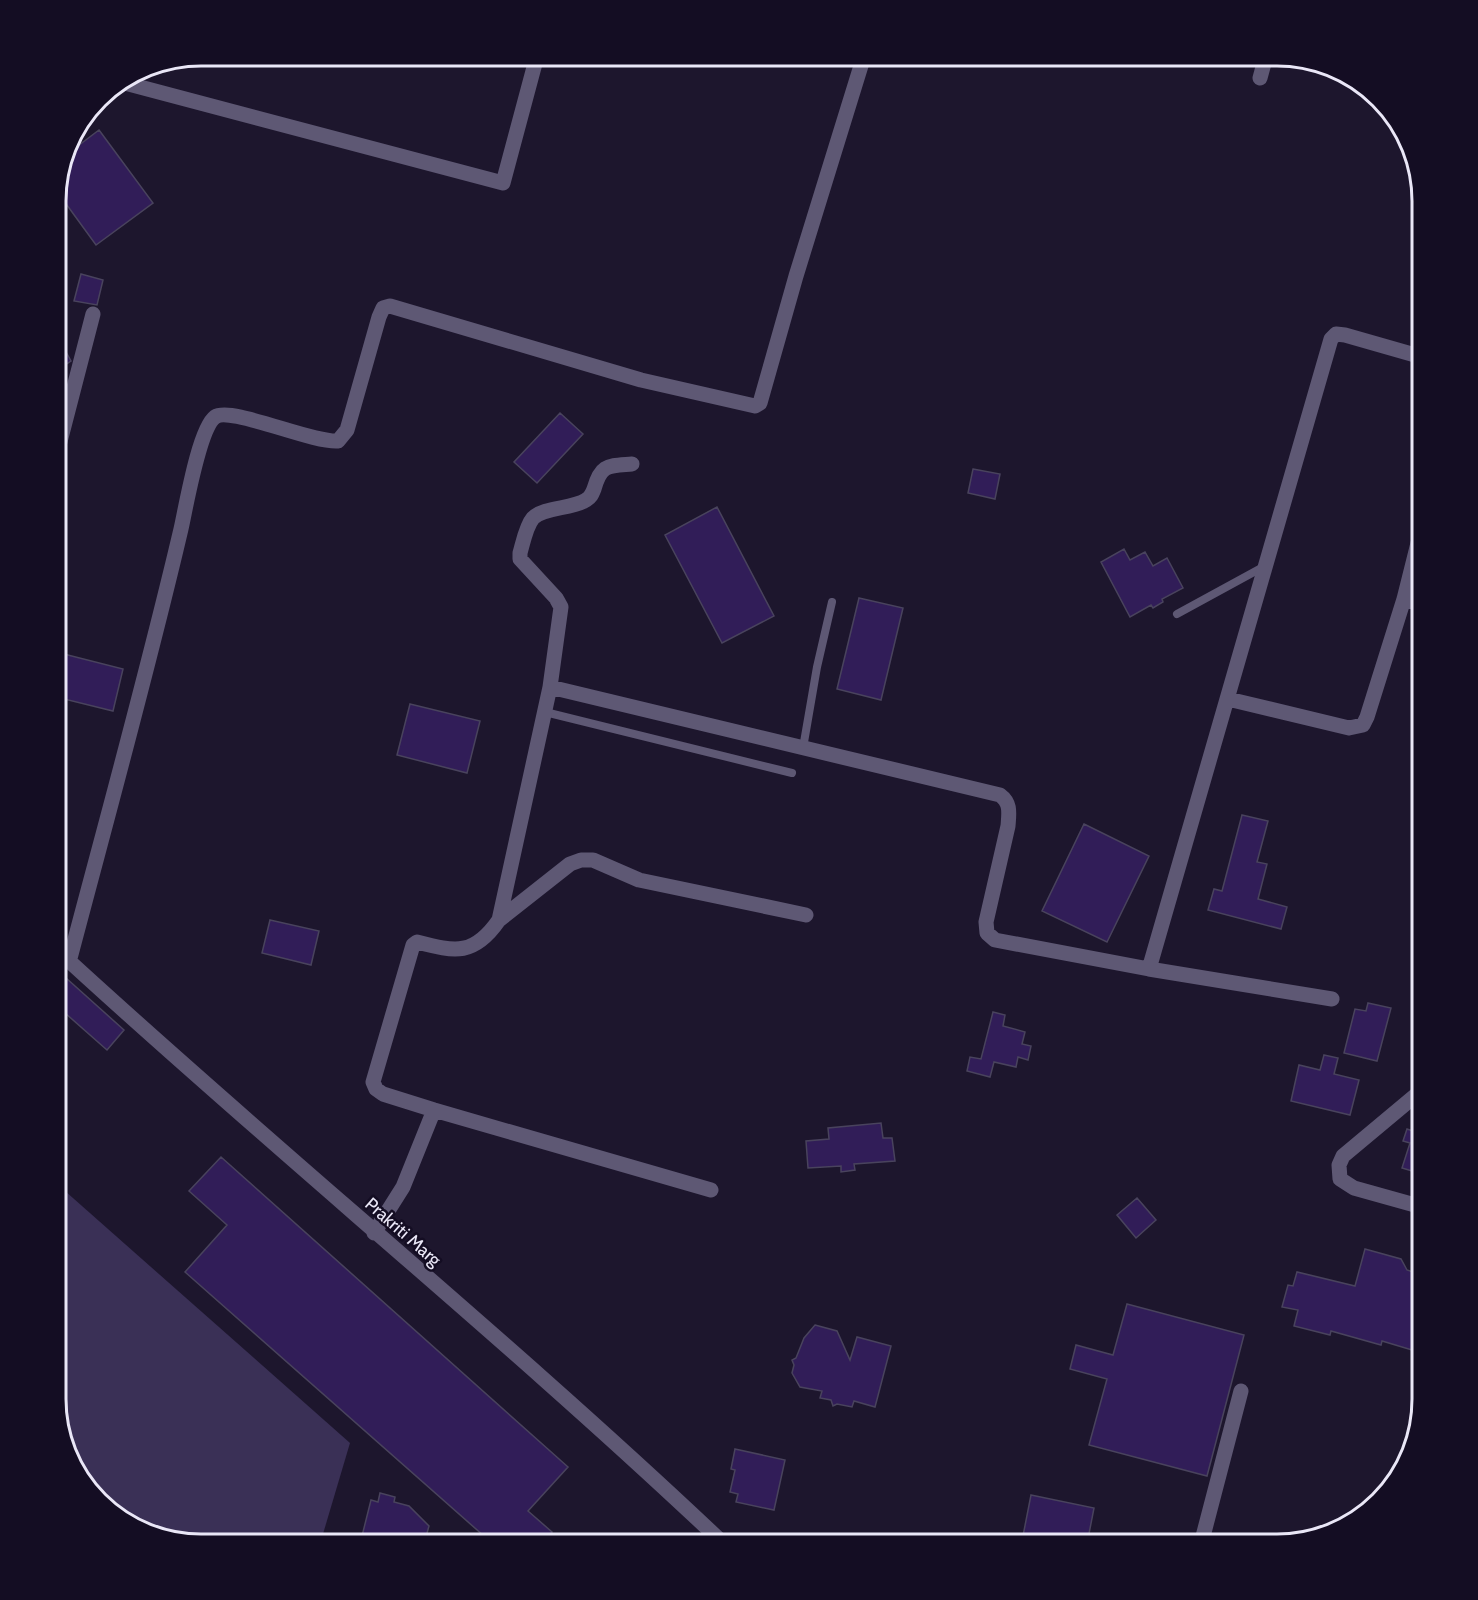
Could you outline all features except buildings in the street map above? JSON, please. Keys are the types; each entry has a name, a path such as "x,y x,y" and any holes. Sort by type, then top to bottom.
{"street":[{"path":"133,85 503,183 534,66"},
{"path":"69,962 172,568 200,447 207,426 214,418 227,415 240,416 294,433 338,441 346,430 379,317 383,308 390,306 641,380 755,406 760,403 796,276 861,66"},
{"path":"1260,78 1263,66"},
{"path":"66,418 93,314"},
{"path":"1149,969 1333,336 1345,335 1412,354"},
{"path":"499,920 550,687 561,607 556,598 520,559 520,554 528,528 534,518 539,514 576,505 588,499 599,472 607,467 632,464"},
{"path":"1228,699 1349,728 1359,727 1367,717 1412,567"},
{"path":"1404,599 1412,601"},
{"path":"550,687 1000,795 1010,811 986,922 987,933 995,940 1149,969 1332,999"},
{"path":"711,1190 434,1110 383,1094 376,1089 373,1082 412,945 417,942 457,950 466,949 478,943 499,920 570,864 586,859 602,863 632,878 647,882 806,915"},
{"name":"Prakriti Marg","path":"66,959 638,1463 712,1534"},
{"path":"1412,1098 1343,1156 1338,1173 1340,1179 1354,1188 1412,1204"},
{"path":"375,1233 404,1188 434,1110"},
{"path":"1204,1534 1241,1391"}],"lane":[{"path":"1177,614 1266,565"},
{"path":"803,748 817,667 832,602"},
{"path":"545,712 792,773"}],"shaded area":[{"path":"66,1192 350,1443 323,1534 183,1533 157,1527 141,1520 105,1495 84,1467 76,1451 66,1408"}]}
